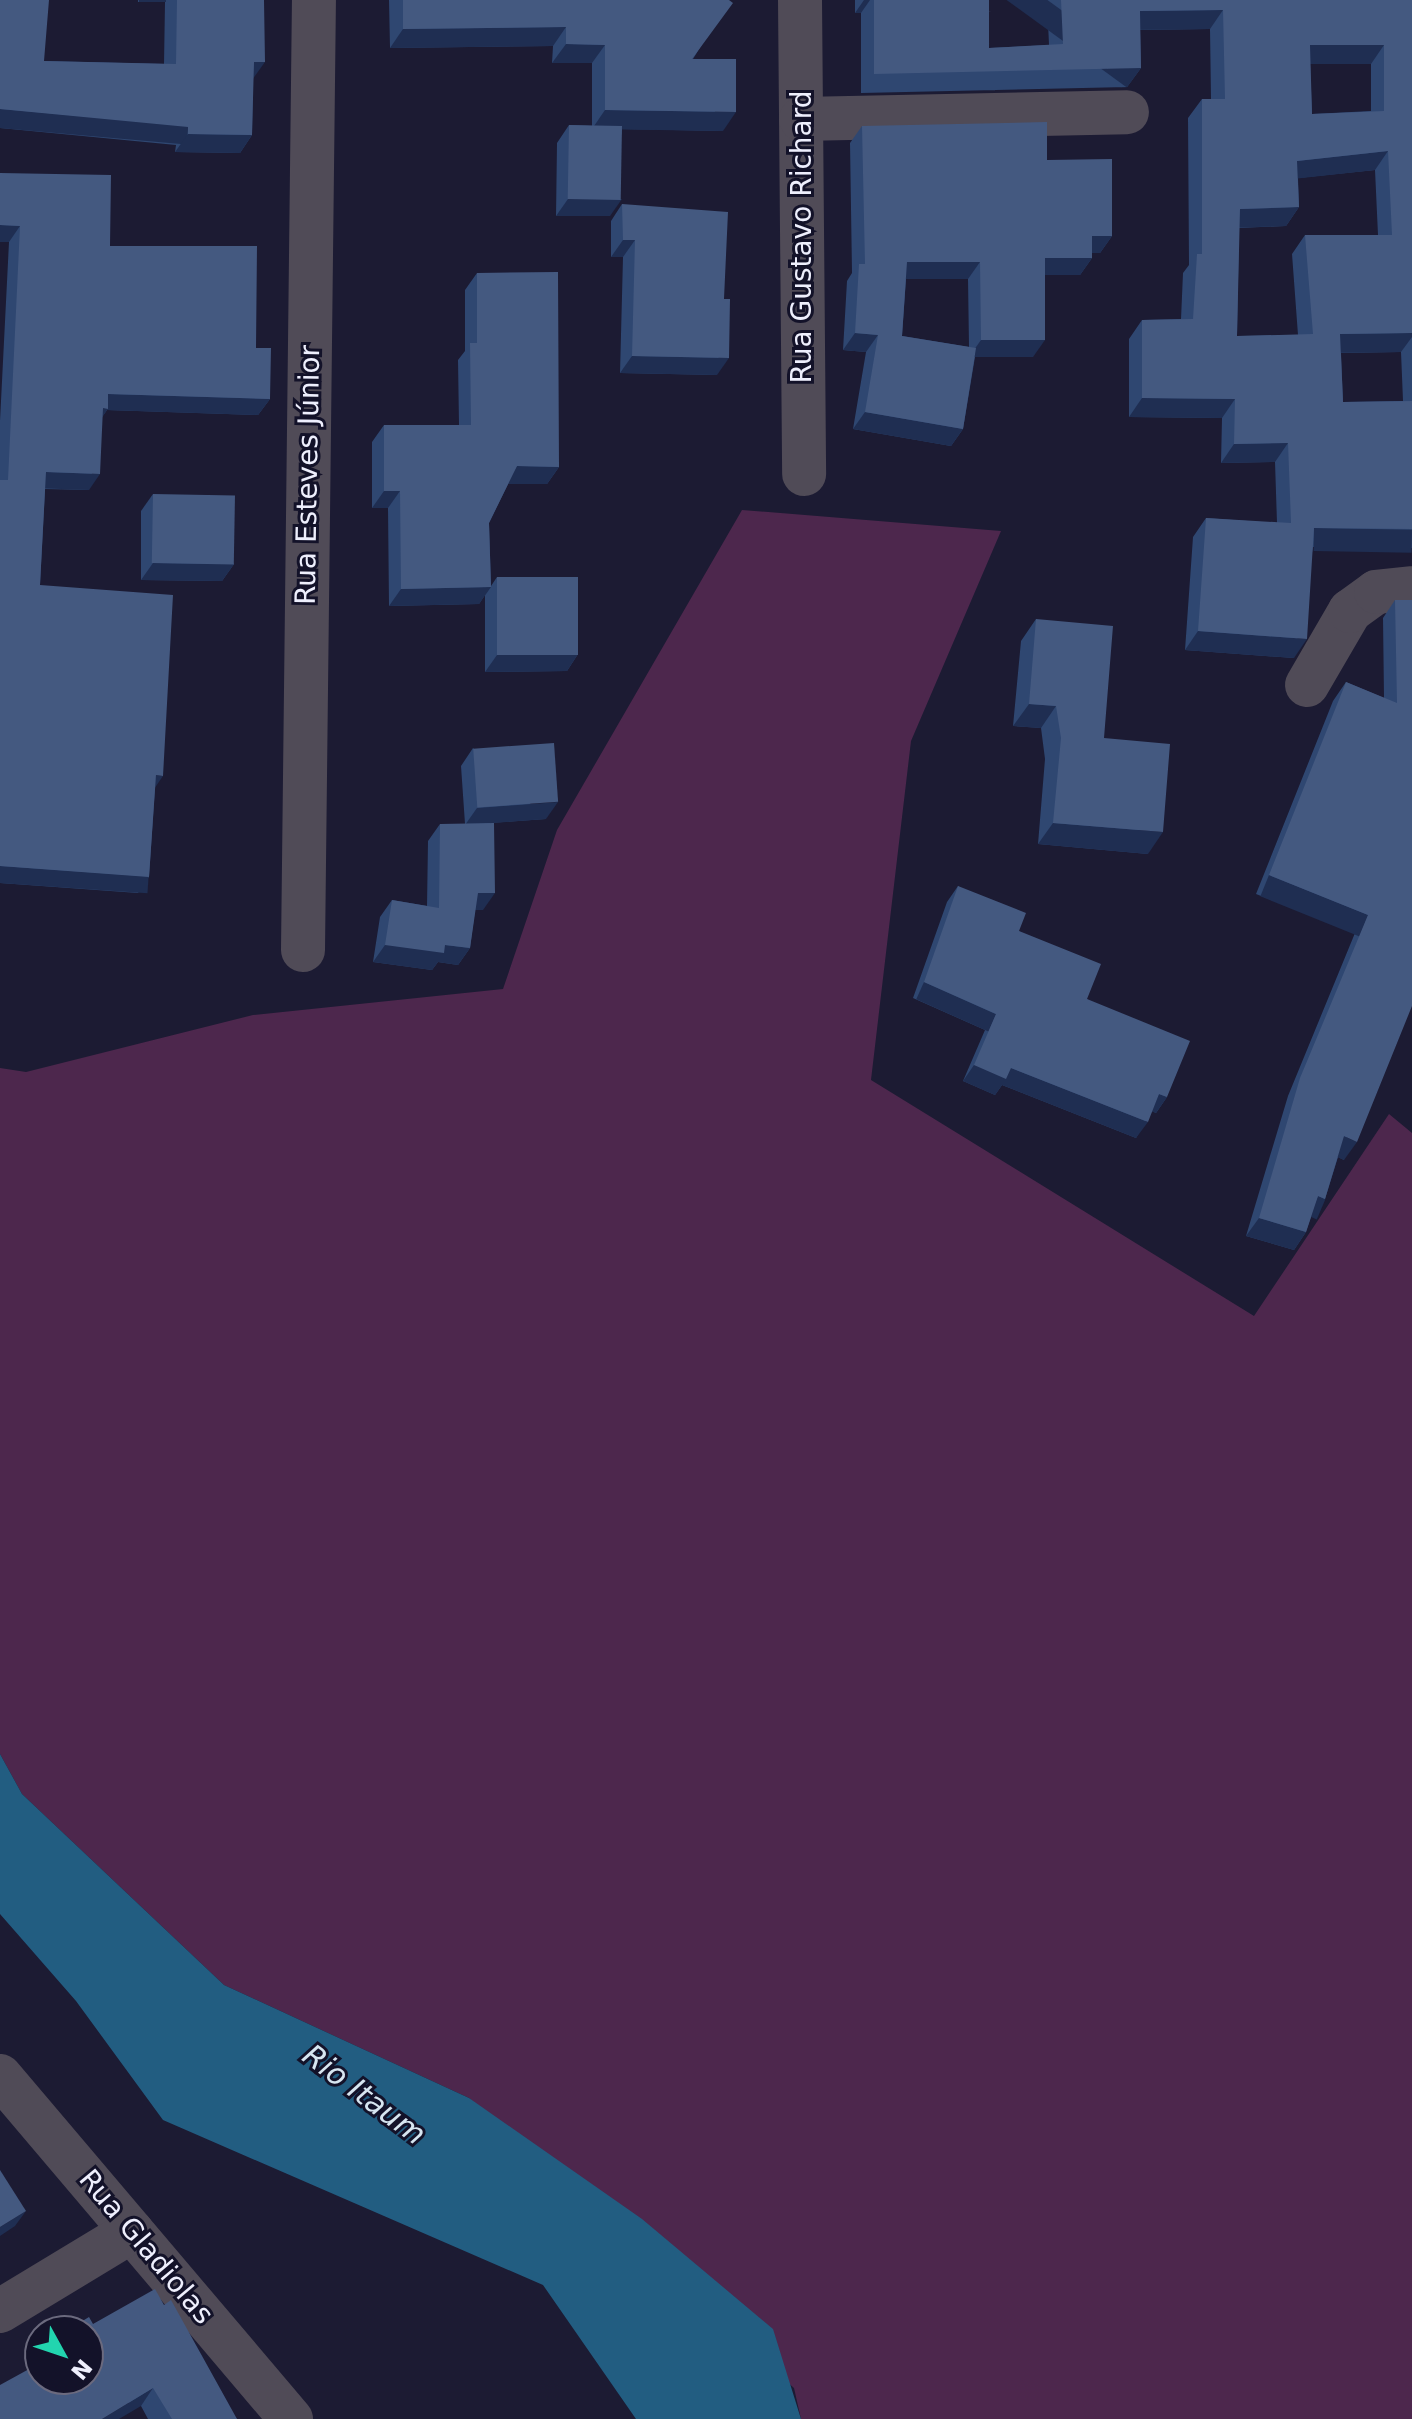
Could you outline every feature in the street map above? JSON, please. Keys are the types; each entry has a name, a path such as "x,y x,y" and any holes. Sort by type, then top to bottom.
{"street":[{"name":"Rua Esteves Júnior","path":"303,950 314,0"},
{"name":"Rua Gustavo Richard","path":"800,0 804,474"},
{"path":"801,119 1127,112"},
{"path":"1307,685 1350,611 1376,592 1412,588"},
{"name":"Rua Gladiolas","path":"0,2076 291,2419"},
{"path":"0,2311 132,2231"}],"shaded area":[{"path":"742,510 1001,531 911,741 871,1080 1254,1316 1389,1114 1412,1133 1412,2419 801,2419 794,2388 469,2098 224,1985 22,1794 0,1754 0,1068 26,1072 253,1015 503,989 557,830"}],"water":[{"name":"Rio Itaum","path":"0,1754 22,1794 224,1985 469,2098 642,2219 773,2329 801,2419 636,2419 543,2285 163,2120 76,2001 0,1914"}],"building":[{"path":"0,0 49,0 44,61 176,64 177,0 264,0 265,62 254,62 252,135 188,134 188,127 0,109"},
{"path":"403,0 729,0 733,3 692,59 736,59 736,112 605,110 605,45 566,44 566,27 403,29"},
{"path":"874,0 989,0 989,48 1063,44 1061,0 1412,0 1412,333 1340,334 1343,402 1412,401 1412,529 1314,528 1307,639 1198,631 1206,518 1291,523 1288,443 1234,444 1235,399 1142,398 1142,320 1193,319 1197,254 1202,254 1202,99 1225,99 1223,10 1140,11 1141,68 874,74","holes":["1310,45 1384,45 1384,111 1312,114","1388,151 1392,235 1305,235 1313,334 1237,336 1240,209 1299,207 1297,161"]},
{"path":"1047,122 1047,160 1112,159 1112,236 1092,236 1092,258 1045,258 1045,340 981,340 980,262 907,262 902,336 976,348 963,429 865,412 878,335 855,333 859,264 865,264 862,126"},
{"path":"569,125 622,126 621,200 568,199"},
{"path":"0,173 111,175 110,246 257,246 256,348 271,348 270,399 108,394 108,409 103,408 100,474 46,472 40,585 173,595 163,776 156,775 149,877 0,866 0,480 8,480 20,226 0,225"},
{"path":"622,204 728,212 724,299 730,299 729,358 632,356 635,240 623,240"},
{"path":"558,272 559,467 517,466 489,523 491,587 401,589 400,491 384,491 384,425 471,425 470,343 477,343 477,273"},
{"path":"153,494 235,495 234,564 152,563"},
{"path":"497,577 578,577 578,655 497,655"},
{"path":"1395,600 1412,600 1412,1006 1357,1142 1344,1136 1325,1199 1318,1196 1306,1232 1259,1218 1300,1078 1368,915 1269,875 1346,682 1397,703"},
{"path":"1036,619 1113,626 1104,738 1170,744 1163,832 1053,823 1061,738 1056,706 1029,704"},
{"path":"554,743 558,802 477,808 473,749"},
{"path":"494,823 495,893 478,893 470,948 445,945 444,953 385,945 392,900 439,908 440,824"},
{"path":"958,886 1026,913 1019,931 1101,964 1087,999 1190,1041 1167,1097 1159,1094 1148,1122 1011,1068 1006,1079 974,1065 996,1014 924,982"},
{"path":"0,2170 26,2211 0,2227"},
{"path":"155,2289 164,2305 171,2300 237,2419 172,2419 153,2388 102,2419 0,2419 0,2385 24,2372 24,2395 104,2395 104,2318"}]}
